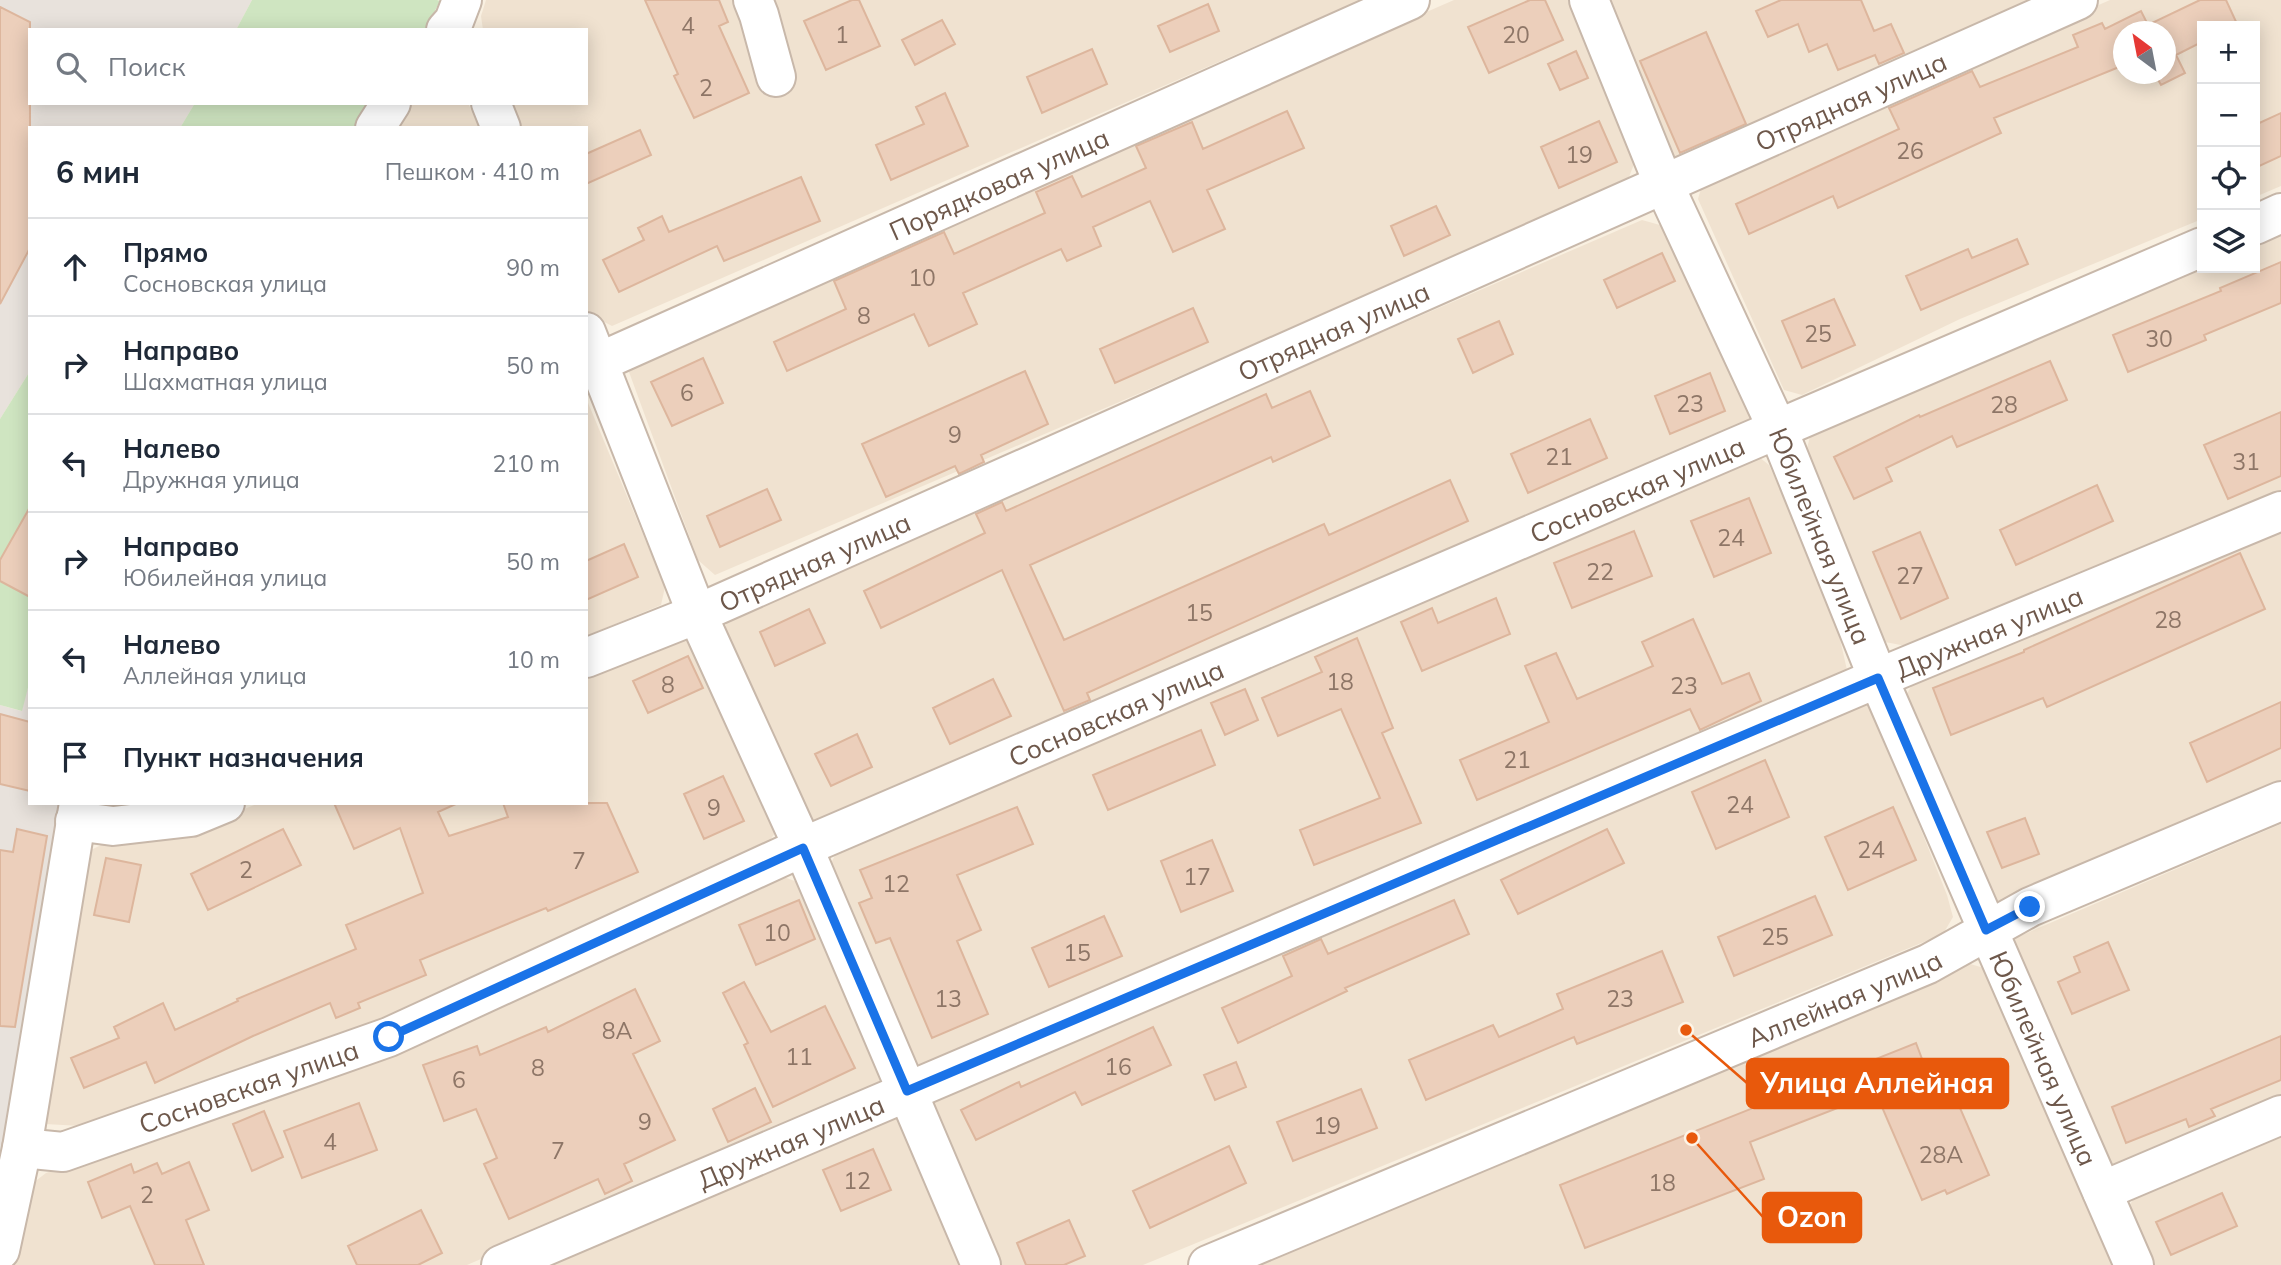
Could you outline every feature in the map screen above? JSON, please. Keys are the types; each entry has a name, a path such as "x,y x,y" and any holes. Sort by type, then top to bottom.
{"street":[{"path":"753,0 776,77"},
{"name":"Порядковая улица","path":"591,355 1410,0"},
{"name":"Юбилейная улица","path":"1589,0 1664,185 1778,430 1878,678 2134,1265"},
{"name":"Отрядная улица","path":"588,657 697,614 2078,0"},
{"path":"376,126 390,105"},
{"path":"492,105 500,126"},
{"path":"2260,223 2281,213"},
{"name":"Сосновская улица","path":"22,1149 63,1152 389,1037 803,848 2197,249"},
{"path":"591,355 697,614 803,848 981,1265"},
{"name":"Дружная улица","path":"501,1265 1878,678 2281,511"},
{"name":"Аллейная улица","path":"1208,1265 1928,964 2030,907 2281,801"},
{"path":"0,1250 22,1149 77,812 113,827 191,817 220,805"},
{"path":"2102,1191 2281,1115"}],"shaded area":[{"path":"0,0 252,0 237,28 28,28 28,105 194,105 181,126 28,126 28,374 0,419"},
{"path":"486,0 1361,0 612,326 588,311 588,126 514,126 506,105 588,105 588,28 483,28 481,16"},
{"path":"1454,0 1568,0 1634,164 1626,185 715,575 698,560 629,372 639,355"},
{"path":"1600,0 2051,0 1681,163 1662,159"},
{"path":"2110,0 2281,0 2281,186 2260,195 2260,21 2197,21 2197,221 1960,319 1802,395 1784,390 1698,199 1704,178"},
{"path":"407,105 469,105 478,126 391,126"},
{"path":"1642,220 1660,225 1751,416 1746,430 808,825 724,635 728,615"},
{"path":"2281,229 2281,491 1906,646 1885,642 1806,453 1811,432 2197,270 2197,273 2260,273 2260,238"},
{"path":"588,403 665,587 661,605 588,635"},
{"path":"1759,457 1769,465 1830,595 1847,670 1838,686 922,1068 909,1055 830,865 839,848"},
{"path":"2281,524 2281,783 1995,905 1903,701 1915,679"},
{"path":"677,632 693,643 775,833 766,846 382,1022 81,1126 45,1124 87,852 111,840 193,830 254,805 588,805 588,668"},
{"path":"28,687 28,805 67,805 0,1171 0,705 21,711"},
{"path":"1857,700 1872,707 1947,895 1953,917 1943,934 1143,1265 996,1265 929,1113 931,1095"},
{"path":"2281,824 2281,1102 2120,1170 2097,1165 2013,939"},
{"path":"784,877 805,885 883,1076 878,1089 467,1265 13,1265 33,1183 46,1173 381,1061"},
{"path":"1967,963 1994,971 2122,1265 1255,1265"},
{"path":"883,1116 899,1118 961,1265 535,1265"},
{"path":"2281,1135 2281,1265 2144,1265 2123,1214 2136,1196"}],"green space":[{"path":"252,0 440,1 426,28 237,28"},
{"path":"194,105 386,105 375,126 181,126"},
{"path":"28,374 28,542 14,536 0,560 0,419"},
{"path":"0,581 28,596 28,688 22,711 0,705"}],"building":[{"path":"645,0 719,0 728,22 719,26 749,93 694,118 674,76 678,74"},
{"path":"852,0 859,0 880,46 826,70 804,21"},
{"path":"1530,0 1545,0 1563,40 1489,73 1468,27"},
{"path":"1781,0 1861,0 1874,31 1891,24 1904,53 1879,64 1875,55 1838,70 1827,44 1809,52 1798,24 1768,37 1756,11"},
{"path":"2200,0 2226,0 2236,21 2197,21 2197,44 2176,55 2176,21 2156,21"},
{"path":"1208,4 1219,31 1170,52 1158,26"},
{"path":"0,7 30,22 30,126 28,252 0,304"},
{"path":"2141,11 2146,21 2121,21"},
{"path":"942,20 955,44 915,65 902,40"},
{"path":"2102,23 2105,29 2113,25 2113,69 1994,118 2001,133 1838,208 1833,196 1749,234 1736,204 1899,129 1889,108 1972,71 1980,87 2078,47 2073,35"},
{"path":"1706,32 1746,124 1680,153 1640,61"},
{"path":"1092,49 1107,84 1042,113 1027,77"},
{"path":"1576,51 1588,78 1560,90 1548,64"},
{"path":"2176,55 2185,73 2176,78"},
{"path":"945,93 968,146 891,180 876,145 924,124 916,107"},
{"path":"1287,111 1304,148 1207,190 1225,229 1173,252 1150,201 1093,227 1101,246 1067,261 1061,249 963,293 977,324 929,346 914,314 787,371 774,342 846,309 834,281 944,232 954,254 1045,213 1036,192 1072,176 1082,197 1146,168 1136,146 1192,122 1203,149"},
{"path":"2281,113 2281,156 2260,166 2260,147 2260,123"},
{"path":"1599,121 1617,162 1559,188 1541,147"},
{"path":"640,130 651,155 588,183 588,153"},
{"path":"801,177 820,221 724,261 717,246 619,292 603,260 644,240 638,228 662,216 669,232"},
{"path":"1436,206 1450,235 1404,256 1391,226"},
{"path":"2017,239 2028,264 1921,310 1906,276 1968,249 1972,258"},
{"path":"1662,253 1675,281 1617,308 1604,280"},
{"path":"2281,262 2281,303 2204,335 2206,340 2128,372 2113,335 2221,291 2220,288"},
{"path":"1834,299 1855,345 1802,368 1782,321"},
{"path":"1193,308 1208,342 1115,383 1100,349"},
{"path":"1499,321 1513,354 1473,373 1458,339"},
{"path":"703,358 723,403 672,426 651,382"},
{"path":"2050,361 2067,400 1957,447 1952,436 1886,468 1892,481 1854,499 1834,457 1919,415 1920,417"},
{"path":"1025,371 1048,424 981,455 984,462 959,474 955,466 886,497 862,444"},
{"path":"1710,373 1725,411 1670,434 1655,396"},
{"path":"1310,391 1330,436 1273,462 1271,457 1030,565 1064,640 1324,524 1329,535 1450,480 1468,521 1087,693 1090,700 1064,711 1002,570 881,628 864,591 985,533 976,514 1002,502 1006,511 1266,394 1272,408"},
{"path":"2281,412 2281,476 2228,499 2204,445"},
{"path":"1590,419 1607,458 1528,493 1511,454"},
{"path":"2097,485 2113,521 2016,565 2000,530"},
{"path":"767,489 781,520 720,547 707,516"},
{"path":"1749,498 1771,553 1714,577 1691,521"},
{"path":"28,511 28,596 0,581 0,560"},
{"path":"1634,531 1652,576 1572,608 1554,563"},
{"path":"1920,532 1948,598 1901,619 1873,552"},
{"path":"624,544 638,577 588,599 588,560"},
{"path":"2240,553 2265,609 2047,707 2043,698 1951,735 1933,688 2024,652"},
{"path":"1496,598 1510,634 1422,671 1401,622 1432,608 1438,623"},
{"path":"809,609 825,643 775,666 760,632"},
{"path":"1693,619 1722,684 1749,673 1761,701 1700,730 1690,709 1477,800 1460,760 1549,722 1525,666 1556,653 1577,699 1653,666 1642,642"},
{"path":"1357,638 1393,728 1382,733 1421,823 1314,865 1300,830 1380,798 1341,709 1278,736 1262,698 1322,672 1315,657"},
{"path":"688,656 703,688 648,713 633,681"},
{"path":"993,679 1011,716 950,744 933,708"},
{"path":"1245,689 1258,720 1225,735 1211,703"},
{"path":"2281,702 2281,748 2207,782 2190,743"},
{"path":"0,714 28,721 28,791 0,784"},
{"path":"1201,730 1215,765 1108,810 1093,775"},
{"path":"857,734 872,767 831,786 815,754"},
{"path":"1765,760 1789,817 1716,849 1692,792"},
{"path":"723,776 744,821 704,839 684,794"},
{"path":"607,803 638,872 548,911 546,908 420,960 426,975 358,1003 360,1008 336,1018 330,1003 155,1083 146,1062 84,1088 71,1058 119,1038 114,1027 163,1003 175,1030 238,1001 237,999 356,949 346,925 423,893 400,828 354,849 335,805 454,805 438,812 449,836 508,817 504,805"},
{"path":"1017,807 1033,844 957,875 981,930 957,941 988,1014 932,1038 890,938 876,943 859,903 872,898 860,870"},
{"path":"1893,807 1916,860 1848,890 1825,837"},
{"path":"2025,818 2039,854 2002,868 1987,832"},
{"path":"17,829 47,836 15,1027 0,1026 0,850 13,852"},
{"path":"283,829 301,865 208,910 191,874"},
{"path":"1607,829 1624,863 1518,914 1501,880"},
{"path":"1212,840 1233,891 1181,912 1161,861"},
{"path":"106,858 141,865 129,922 94,915"},
{"path":"1815,896 1832,935 1734,976 1718,937"},
{"path":"799,900 815,939 756,965 739,925"},
{"path":"1454,900 1469,934 1345,988 1347,991 1238,1043 1222,1008 1292,976 1283,956 1321,939 1328,954"},
{"path":"1104,916 1122,956 1049,987 1032,948"},
{"path":"2108,942 2129,990 2072,1014 2058,982 2080,972 2074,957"},
{"path":"1662,951 1683,1002 1577,1044 1574,1037 1426,1100 1409,1060 1493,1025 1499,1037 1563,1009 1557,994"},
{"path":"744,982 771,1032 825,1006 855,1068 773,1107 744,1045 748,1043 723,993"},
{"path":"635,989 660,1041 633,1054 675,1140 624,1164 632,1181 605,1194 598,1179 509,1219 484,1164 497,1158 476,1109 444,1121 423,1065 477,1046 480,1055 546,1027 548,1032"},
{"path":"1153,1027 1171,1065 1082,1105 1075,1092 976,1140 961,1110 1019,1082 1021,1087"},
{"path":"2281,1036 2281,1080 2211,1109 2215,1116 2189,1127 2186,1119 2126,1143 2112,1107"},
{"path":"1916,1043 1938,1101 1954,1094 1989,1175 1947,1194 1945,1190 1922,1200 1876,1093 1750,1142 1764,1179 1585,1248 1560,1185"},
{"path":"1236,1062 1246,1087 1215,1100 1204,1075"},
{"path":"755,1088 771,1122 728,1142 713,1109"},
{"path":"1361,1089 1377,1128 1293,1161 1277,1122"},
{"path":"359,1103 377,1150 302,1178 284,1131"},
{"path":"264,1111 283,1157 252,1171 233,1124"},
{"path":"1229,1146 1246,1183 1150,1228 1133,1191"},
{"path":"873,1149 891,1190 841,1211 823,1170"},
{"path":"189,1162 209,1210 186,1220 204,1265 155,1265 130,1206 102,1218 88,1182 131,1164 134,1173 157,1163 162,1174"},
{"path":"2222,1193 2237,1226 2171,1255 2156,1222"},
{"path":"421,1210 442,1253 418,1265 357,1265 348,1246"},
{"path":"1069,1220 1085,1256 1064,1265 1026,1265 1017,1243"}],"place":[{"name":"Улица Аллейная","path":"1686,1030"},
{"name":"Ozon","path":"1692,1138"}],"route":[{"path":"389,1037 803,848 907,1091 1878,678 1986,930 2030,907"}]}
